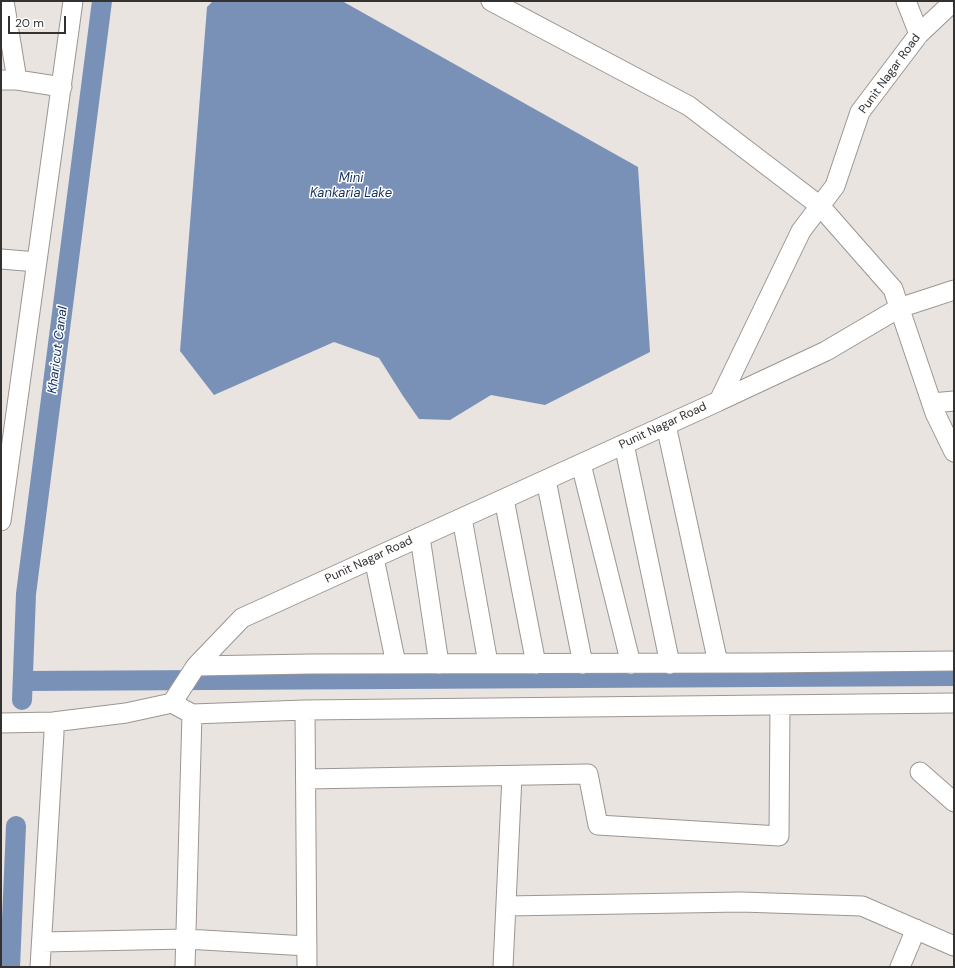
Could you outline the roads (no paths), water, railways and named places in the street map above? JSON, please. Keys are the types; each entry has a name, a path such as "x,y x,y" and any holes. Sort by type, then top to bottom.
{"street":[{"path":"4,1 9,80 62,87"},
{"path":"1,522 73,1"},
{"path":"491,1 689,106 820,206 893,289 935,413 954,452"},
{"path":"906,1 919,34"},
{"name":"Punit Nagar Road","path":"172,702 196,667 242,618 719,401 801,231 835,186 860,112 919,34 954,1"},
{"path":"1,259 37,262"},
{"path":"719,401 826,351 899,308 954,290"},
{"path":"932,403 954,401"},
{"path":"666,425 718,664"},
{"path":"624,444 670,664"},
{"path":"581,464 632,664"},
{"path":"546,480 583,664"},
{"path":"504,499 536,664"},
{"path":"462,518 488,664"},
{"path":"420,537 439,664"},
{"path":"374,558 396,664"},
{"path":"196,667 310,664 718,664 954,661"},
{"path":"1,723 53,722 126,713 172,702 192,714 306,710 954,703"},
{"path":"306,779 588,774 598,825 780,836 780,705"},
{"path":"306,710 307,967"},
{"path":"185,967 192,714"},
{"path":"40,967 54,733 53,722"},
{"path":"920,772 954,802"},
{"path":"504,967 512,776"},
{"path":"506,906 741,902 862,906 954,946"},
{"path":"900,967 916,929"},
{"path":"42,942 186,939 307,946"}],"water":[{"name":"Mini Kankaria Lake","path":"213,1 342,1 638,167 650,352 545,405 491,395 450,420 419,419 379,358 334,342 214,395 180,351 207,7"}],"waterway":[{"name":"Kharicut Canal","path":"22,700 26,594 102,1"},
{"path":"23,681 954,676"},
{"name":"Kharicut Canal","path":"10,967 16,826"}]}
